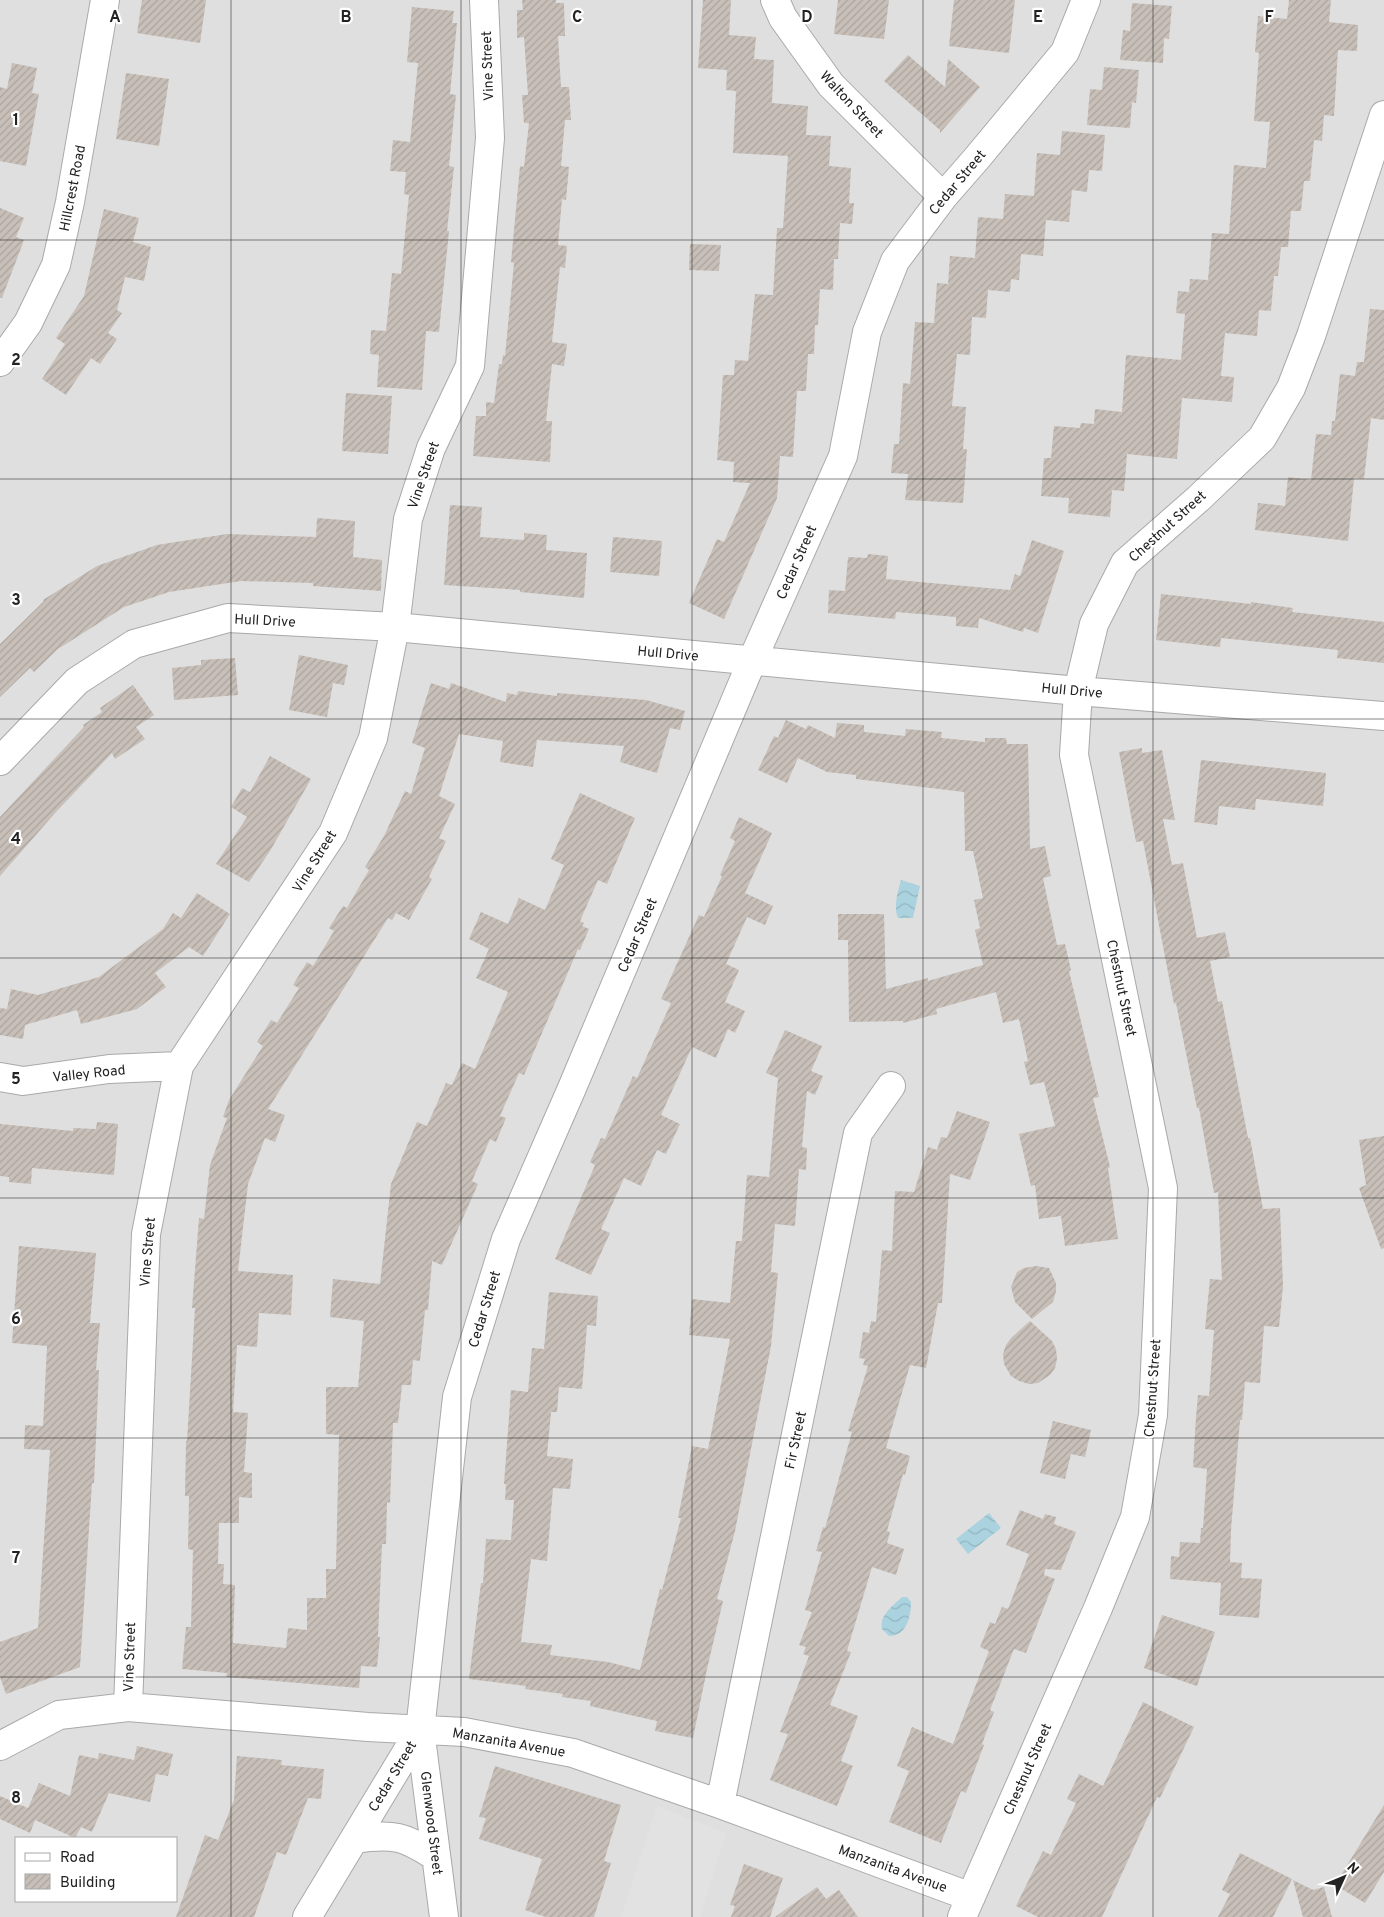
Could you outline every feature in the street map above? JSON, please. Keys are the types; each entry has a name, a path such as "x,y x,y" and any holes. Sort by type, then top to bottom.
{"street":[{"name":"Hillcrest Road","path":"0,362 28,323 56,265 70,202 106,0"},
{"name":"Vine Street","path":"128,1708 146,1234 179,1066 333,833 373,738 396,628 408,519 431,448 470,366 490,138 484,0"},
{"name":"Walton Street","path":"775,0 783,18 831,85 943,197"},
{"name":"Cedar Street","path":"307,1917 420,1730 457,1397 506,1239 572,1088 752,661 843,456 867,332 895,261 943,197 1066,52 1086,0"},
{"name":"Chestnut Street","path":"967,1907 1094,1617 1135,1517 1153,1415 1163,1188 1074,755 1078,691 1094,624 1125,563 1198,499 1262,438 1291,388 1311,336 1384,115"},
{"name":"Hull Drive","path":"0,761 77,681 134,644 228,618 396,628 1078,691 1384,716"},
{"name":"Valley Road","path":"0,1078 24,1081 109,1069 179,1066"},
{"name":"Fir Street","path":"720,1804 858,1133 891,1086"},
{"name":"Manzanita Avenue","path":"0,1746 60,1714 128,1708 368,1727 464,1732 572,1753 720,1804 967,1907"},
{"name":"Glenwood Street","path":"420,1730 444,1917"},
{"path":"355,1839 377,1835 398,1837 420,1846 436,1857"}],"shaded area":[{"path":"0,0 1384,0 1384,1917 0,1917"},
{"path":"657,1806 726,1833 700,1917 621,1917"}],"water":[{"path":"901,880 920,886 913,918 898,918 896,899"},
{"path":"989,1513 1001,1528 968,1554 956,1539"},
{"path":"902,1597 907,1597 911,1602 909,1619 900,1633 889,1636 882,1629 883,1619"}],"building":[{"path":"142,0 206,0 200,43 137,33"},
{"path":"522,0 556,0 556,3 564,3 565,36 558,36 561,87 569,87 571,120 565,120 561,166 569,167 566,200 562,199 558,245 567,246 565,268 560,267 552,342 567,344 564,366 552,364 546,421 552,421 550,462 473,456 476,416 486,416 486,402 494,403 499,364 502,364 503,355 505,356 514,263 511,262 520,166 524,167 529,123 524,123 522,95 528,95 524,37 517,38 517,10 523,10"},
{"path":"703,0 731,0 729,35 756,37 754,59 774,60 772,103 808,106 806,135 831,136 829,166 851,168 849,203 854,203 852,224 840,223 838,259 834,259 833,290 820,289 818,325 815,325 814,354 808,354 806,391 797,391 793,457 780,456 777,498 724,619 689,603 717,539 724,542 750,483 733,482 734,462 717,460 723,375 734,375 735,360 748,361 755,294 773,295 777,228 783,228 788,156 733,153 736,91 726,90 727,70 698,68"},
{"path":"838,0 889,0 884,39 834,34"},
{"path":"954,0 1015,0 1009,53 949,46"},
{"path":"1289,0 1331,0 1329,22 1358,25 1357,51 1338,50 1334,116 1324,115 1322,141 1314,140 1310,181 1304,181 1301,211 1291,211 1288,247 1281,247 1278,276 1274,276 1271,311 1259,310 1257,336 1225,333 1221,376 1234,377 1232,402 1182,398 1177,459 1127,454 1124,491 1112,490 1110,517 1068,513 1069,498 1041,496 1044,458 1051,458 1054,426 1080,428 1081,423 1094,424 1095,409 1122,412 1126,355 1181,360 1185,314 1176,313 1178,291 1189,292 1190,279 1208,280 1212,233 1229,234 1234,165 1266,168 1270,122 1254,121 1259,53 1255,52 1258,16 1287,19"},
{"path":"1132,3 1172,6 1169,39 1164,38 1163,63 1120,60 1123,30 1130,31"},
{"path":"412,7 454,11 452,23 457,23 450,94 456,95 449,166 454,167 447,231 449,231 439,332 426,331 422,390 377,387 379,355 370,354 371,330 386,331 392,273 401,274 409,195 404,194 406,172 390,171 393,140 410,142 418,63 407,62"},
{"path":"908,55 945,87 948,59 980,87 940,133 940,130 884,81"},
{"path":"12,63 37,68 32,93 39,94 26,166 0,161 0,87 7,89"},
{"path":"1104,67 1139,70 1136,103 1132,102 1130,128 1087,125 1090,89 1102,90"},
{"path":"126,73 169,79 159,146 116,139"},
{"path":"1062,131 1105,135 1102,171 1089,170 1087,192 1072,190 1069,222 1046,220 1043,256 1021,254 1019,280 1011,279 1010,292 988,290 986,318 972,317 970,355 957,354 952,406 966,407 963,449 967,449 963,503 905,500 908,474 891,473 894,444 899,444 903,383 910,384 915,322 934,323 937,283 948,284 950,256 975,258 978,217 1003,219 1005,194 1034,196 1037,153 1060,155"},
{"path":"0,208 24,218 16,237 24,240 2,298 0,298"},
{"path":"104,209 139,218 133,242 151,247 144,281 125,277 117,310 122,313 108,333 117,339 100,364 91,358 66,395 42,379 65,344 56,338 84,296"},
{"path":"690,244 721,245 719,271 689,270"},
{"path":"1370,309 1384,310 1384,420 1371,418 1364,479 1354,478 1348,541 1255,530 1258,503 1285,506 1288,477 1311,480 1316,434 1331,435 1332,421 1335,421 1340,374 1355,376 1357,362 1364,362"},
{"path":"346,393 392,396 388,454 342,451"},
{"path":"450,505 482,507 480,537 524,540 524,533 547,535 546,550 587,553 584,598 520,592 520,590 444,585"},
{"path":"317,518 355,521 353,557 382,560 381,591 313,586 313,583 241,581 169,592 124,607 58,649 34,672 30,668 0,697 0,644 43,600 97,566 157,545 227,534 316,537"},
{"path":"613,537 662,541 659,576 610,572"},
{"path":"1032,540 1064,551 1038,633 1024,628 1023,632 979,618 978,628 956,626 956,617 896,612 895,619 828,613 829,590 845,591 848,557 867,558 868,554 888,556 886,579 1010,590 1015,574 1020,576"},
{"path":"1161,594 1251,604 1251,602 1293,608 1292,612 1384,622 1384,663 1337,658 1338,650 1221,638 1220,647 1156,640"},
{"path":"299,655 348,665 344,685 333,683 327,717 289,710"},
{"path":"235,658 238,695 174,700 172,668 201,665 201,660"},
{"path":"431,683 449,689 451,683 506,702 507,693 517,695 518,691 557,696 557,693 646,700 685,711 680,730 670,728 657,773 620,762 624,746 537,740 533,767 500,762 503,741 459,734 439,796 455,804 439,838 446,841 429,877 432,879 409,920 396,913 392,920 388,918 268,1109 285,1115 275,1142 265,1138 248,1184 238,1271 293,1275 291,1315 259,1313 257,1347 237,1345 233,1412 248,1413 244,1472 252,1473 252,1498 239,1497 239,1523 219,1523 218,1564 224,1564 223,1584 235,1585 233,1643 286,1648 288,1628 307,1630 307,1598 326,1598 326,1569 336,1569 339,1435 326,1434 326,1387 358,1387 364,1321 330,1317 333,1279 380,1284 391,1184 417,1122 427,1126 446,1083 452,1085 462,1063 475,1069 508,992 476,978 489,949 469,939 481,912 508,924 519,898 545,910 564,865 551,859 580,793 635,818 607,884 598,880 580,921 584,923 582,926 589,929 580,950 578,949 524,1075 519,1073 500,1116 506,1118 496,1142 490,1139 472,1181 478,1184 442,1265 432,1261 428,1310 425,1310 420,1361 413,1360 411,1385 402,1385 398,1423 393,1423 390,1503 387,1502 386,1544 382,1544 378,1637 380,1637 377,1667 361,1666 359,1688 226,1677 227,1673 182,1669 186,1627 191,1627 193,1550 188,1549 189,1496 185,1496 186,1441 195,1308 192,1308 199,1218 204,1219 210,1165 227,1118 223,1117 229,1100 263,1046 257,1042 271,1020 277,1023 299,988 293,985 307,962 313,966 334,931 329,928 343,906 347,908 369,870 365,867 384,836 405,791 411,794 425,748 412,743"},
{"path":"133,685 154,715 136,727 145,739 115,759 112,753 56,812 0,876 0,817 84,727 83,725 102,712 100,708"},
{"path":"786,720 806,729 808,725 835,738 837,723 864,725 864,732 905,736 906,729 942,732 941,738 985,742 985,738 1006,738 1007,744 1028,744 1030,849 1045,846 1051,876 1043,878 1057,945 1065,944 1071,970 1069,971 1099,1097 1093,1098 1110,1167 1108,1168 1118,1239 1065,1246 1061,1216 1039,1219 1035,1185 1031,1186 1019,1134 1055,1126 1044,1082 1030,1085 1024,1062 1028,1061 1019,1019 1003,1023 996,992 936,1009 937,1014 903,1023 903,1021 849,1022 848,940 838,940 838,914 884,914 886,989 928,978 928,981 983,965 975,930 980,928 974,900 983,898 973,851 965,851 964,792 856,779 856,775 827,772 798,758 787,783 758,770 774,736 778,738"},
{"path":"1142,748 1142,753 1162,750 1175,820 1163,819 1172,865 1183,863 1197,938 1225,932 1230,957 1210,961 1218,1002 1222,1001 1263,1209 1280,1208 1283,1286 1279,1327 1264,1326 1260,1383 1245,1382 1231,1530 1230,1562 1242,1563 1241,1578 1262,1579 1259,1618 1219,1615 1221,1583 1170,1579 1171,1556 1179,1557 1180,1542 1200,1543 1201,1528 1203,1528 1207,1469 1193,1467 1196,1417 1198,1395 1209,1396 1214,1330 1205,1329 1210,1279 1222,1280 1218,1192 1214,1193 1199,1108 1197,1108 1176,1003 1174,1004 1143,841 1136,842 1119,752"},
{"path":"270,756 311,779 270,851 249,882 216,864 247,817 231,807 242,788 250,792"},
{"path":"1201,760 1326,773 1323,806 1256,799 1255,810 1219,806 1217,825 1194,822"},
{"path":"739,817 772,833 745,893 773,906 765,925 747,917 726,964 739,970 725,1002 745,1011 735,1033 728,1029 716,1058 692,1047 661,1115 680,1124 666,1154 657,1150 641,1186 624,1178 601,1229 610,1233 591,1275 555,1259 595,1165 590,1162 601,1138 605,1139 633,1076 637,1078 671,1003 661,999 699,915 704,917 722,876 720,875 735,841 730,838"},
{"path":"197,893 230,914 203,956 189,947 155,973 166,987 137,1009 81,1024 77,1010 25,1025 23,1039 0,1035 0,1008 7,1009 11,989 38,995 99,977 163,929 173,913 181,918"},
{"path":"785,1030 822,1046 811,1071 823,1076 815,1095 807,1091 802,1147 807,1148 806,1170 799,1169 795,1226 775,1224 771,1272 778,1273 771,1346 735,1531 717,1599 723,1601 693,1738 655,1731 657,1721 590,1706 591,1701 562,1697 563,1694 525,1689 526,1686 469,1679 481,1583 483,1583 486,1539 511,1540 514,1500 505,1500 506,1484 504,1484 511,1390 528,1392 532,1348 544,1349 549,1292 598,1296 596,1326 587,1325 582,1389 559,1387 557,1412 551,1412 547,1456 573,1459 570,1489 553,1488 547,1561 531,1559 521,1642 552,1645 550,1655 608,1662 640,1670 660,1589 662,1590 681,1518 678,1518 692,1446 708,1449 730,1339 689,1335 692,1299 730,1303 736,1241 742,1241 747,1175 769,1177 778,1078 766,1073"},
{"path":"957,1111 990,1122 970,1180 950,1174 942,1303 938,1303 926,1368 910,1365 886,1448 910,1456 887,1531 890,1532 887,1543 904,1549 896,1575 872,1567 847,1651 851,1652 830,1705 858,1716 841,1761 853,1766 837,1806 770,1780 788,1734 780,1732 809,1656 803,1654 806,1647 799,1645 812,1612 805,1610 822,1552 816,1551 823,1527 825,1528 852,1432 848,1431 868,1366 863,1365 865,1359 859,1358 863,1332 869,1333 871,1321 876,1322 882,1250 892,1251 895,1191 914,1192 928,1147 937,1150 941,1137 947,1138"},
{"path":"97,1122 118,1124 114,1175 32,1168 31,1184 9,1182 9,1177 0,1176 0,1124 73,1131 73,1128 96,1129"},
{"path":"1384,1136 1384,1248 1381,1249 1359,1188 1366,1185 1359,1140"},
{"path":"19,1246 96,1253 90,1323 100,1323 96,1370 99,1370 94,1483 92,1483 80,1667 6,1694 0,1677 0,1642 38,1628 50,1450 24,1449 25,1425 43,1426 47,1346 12,1343"},
{"path":"1036,1266 1049,1268 1056,1283 1056,1291 1053,1302 1032,1319 1015,1302 1011,1287 1017,1272 1024,1268"},
{"path":"1030,1321 1052,1341 1056,1349 1057,1359 1055,1368 1050,1375 1038,1383 1029,1384 1011,1376 1004,1364 1003,1354 1011,1338"},
{"path":"1053,1421 1091,1430 1085,1457 1071,1454 1065,1479 1040,1473"},
{"path":"1020,1510 1043,1519 1045,1514 1056,1517 1054,1524 1076,1532 1061,1570 1045,1569 1044,1575 1055,1579 1026,1653 1014,1649 990,1710 994,1712 966,1793 961,1791 941,1843 889,1822 909,1771 897,1766 912,1727 953,1744 989,1651 980,1647 990,1622 995,1624 1002,1607 1008,1609 1029,1554 1006,1545"},
{"path":"1162,1615 1215,1632 1197,1686 1144,1668"},
{"path":"1143,1702 1194,1727 1160,1798 1157,1797 1102,1917 1038,1917 1016,1906 1043,1851 1051,1855 1076,1803 1067,1799 1079,1774 1103,1786"},
{"path":"137,1746 173,1754 168,1776 156,1774 150,1802 109,1793 92,1832 81,1827 76,1837 73,1837 35,1820 30,1833 0,1819 0,1796 28,1808 39,1783 70,1796 79,1755 98,1759 99,1753 134,1760"},
{"path":"237,1756 282,1760 281,1765 324,1769 321,1799 308,1798 286,1855 277,1852 254,1917 176,1917 205,1835 218,1840 234,1800"},
{"path":"495,1766 621,1805 604,1861 611,1863 594,1917 546,1917 525,1910 542,1859 479,1839 486,1818 479,1817"},
{"path":"1384,1805 1384,1872 1365,1903 1335,1885"},
{"path":"1240,1853 1292,1879 1273,1917 1218,1917 1230,1894 1222,1890"},
{"path":"744,1864 783,1878 770,1917 731,1917 735,1906 730,1905"},
{"path":"1293,1880 1313,1890 1324,1887 1332,1917 1303,1917"},
{"path":"817,1887 826,1899 839,1890 858,1917 775,1917"}]}
